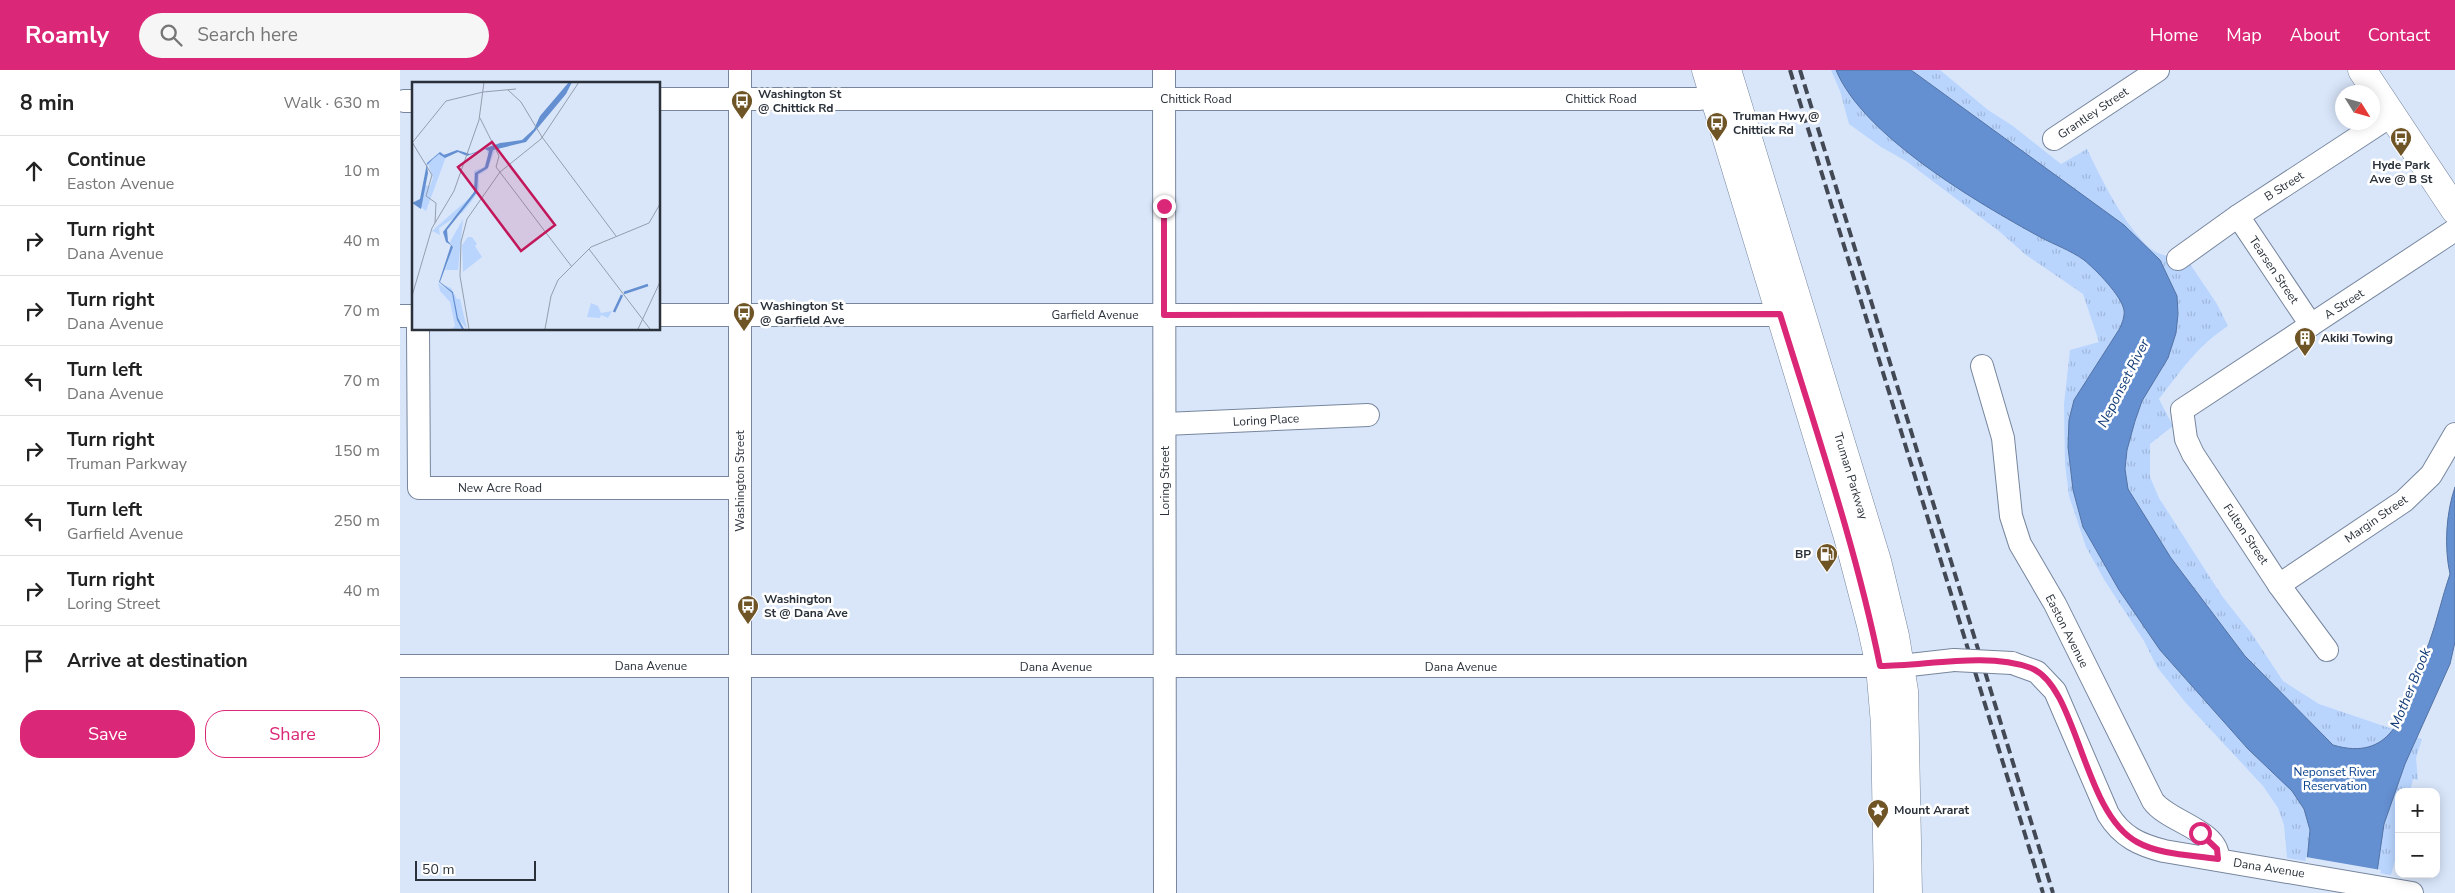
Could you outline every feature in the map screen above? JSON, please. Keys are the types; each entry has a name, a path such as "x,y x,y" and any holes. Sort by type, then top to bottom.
{"main road":[{"name":"Truman Parkway","path":"1706,70 1725,87 1791,313 1850,545 1890,666 1907,777 1908,893"},
{"path":"2362,70 2455,210"},
{"name":"Truman Parkway","path":"1888,893 1886,753 1890,666"}],"street":[{"name":"Washington Street","path":"740,70 740,893"},
{"name":"Loring Street","path":"1164,70 1165,893"},
{"name":"Grantley Street","path":"2054,139 2158,70"},
{"name":"Chittick Road","path":"660,99 1164,98 1725,87"},
{"name":"B Street","path":"2178,259 2238,216 2392,115"},
{"name":"Tearsen Street","path":"2238,216 2311,325"},
{"name":"A Street","path":"2182,410 2455,230"},
{"name":"Garfield Avenue","path":"660,316 1791,313"},
{"name":"New Acre Road","path":"418,330 419,488 740,488"},
{"name":"Easton Avenue","path":"1982,366 2004,444 2011,516 2020,544 2055,604 2153,801 2162,811 2192,827 2208,839 2217,849 2218,859"},
{"name":"Fulton Street","path":"2182,410 2186,439 2193,454 2279,585 2327,650"},
{"name":"Loring Place","path":"1165,424 1368,415"},
{"name":"Margin Street","path":"2279,585 2404,501 2431,476 2455,434"},
{"name":"Dana Avenue","path":"400,666 1890,666 1954,660 2012,663 2037,672 2055,690 2104,805 2118,828 2131,839 2148,847 2404,891"}],"green space":[{"name":"Neponset River Reservation","path":"1831,70 1940,70 1988,110 2013,126 2061,164 2087,149 2117,205 2136,234 2159,254 2186,258 2217,304 2228,326 2217,333 2199,350 2159,399 2173,426 2150,444 2150,477 2159,498 2222,596 2252,634 2283,681 2319,704 2422,739 2416,758 2418,780 2413,779 2411,788 2395,788 2395,860 2391,875 2287,858 2284,825 2278,808 2263,786 2185,702 2157,667 2144,641 2105,581 2086,547 2069,496 2065,464 2064,404 2070,350 2099,342 2083,294 2026,255 2000,232 1906,161 1881,147 1849,124 1840,91"}],"water":[{"name":"Neponset River Reservation","path":"1836,70 1911,70 2124,225 2160,260 2177,296 2176,333 2168,358 2142,401 2135,421 2127,450 2125,469 2128,489 2171,558 2245,656 2333,745 2352,749 2368,747 2381,741 2392,731 2400,719 2435,626 2450,574 2447,553 2447,530 2455,487 2455,642 2450,664 2395,788 2384,824 2374,893 2304,893 2310,830 2304,809 2292,791 2248,749 2160,650 2119,590 2083,527 2073,490 2068,447 2069,420 2074,400 2121,326 2124,310 2118,297 2101,276 2084,260 1986,206 1925,166 1896,143 1850,95"}],"pier":[{"path":"2306,857 2381,870 2377,893 2302,893"}],"railway":[{"path":"1790,70 2043,893"},
{"path":"1800,70 2053,893"}],"place":[{"name":"Washington St @ Chittick Rd","path":"742,120"},
{"name":"Truman Hwy @ Chittick Rd","path":"1717,142"},
{"name":"Hyde Park Ave @ B St","path":"2401,157"},
{"name":"Washington St @ Garfield Ave","path":"744,332"},
{"name":"Akiki Towing","path":"2305,357"},
{"name":"BP","path":"1827,573"},
{"name":"Washington St @ Dana Ave","path":"748,625"},
{"name":"Mount Ararat","path":"1878,829"}],"route":[{"path":"1164,206 1164,315 1780,314 1857,568 1872,625 1880,666 1901,666 1954,660 2012,663 2031,668 2055,690 2104,805 2118,828 2131,839 2148,847 2218,859 2217,849 2200,833"}],"water label":[{"name":"Neponset River","path":"2123,383"},
{"name":"Mother Brook","path":"2410,688"}]}
